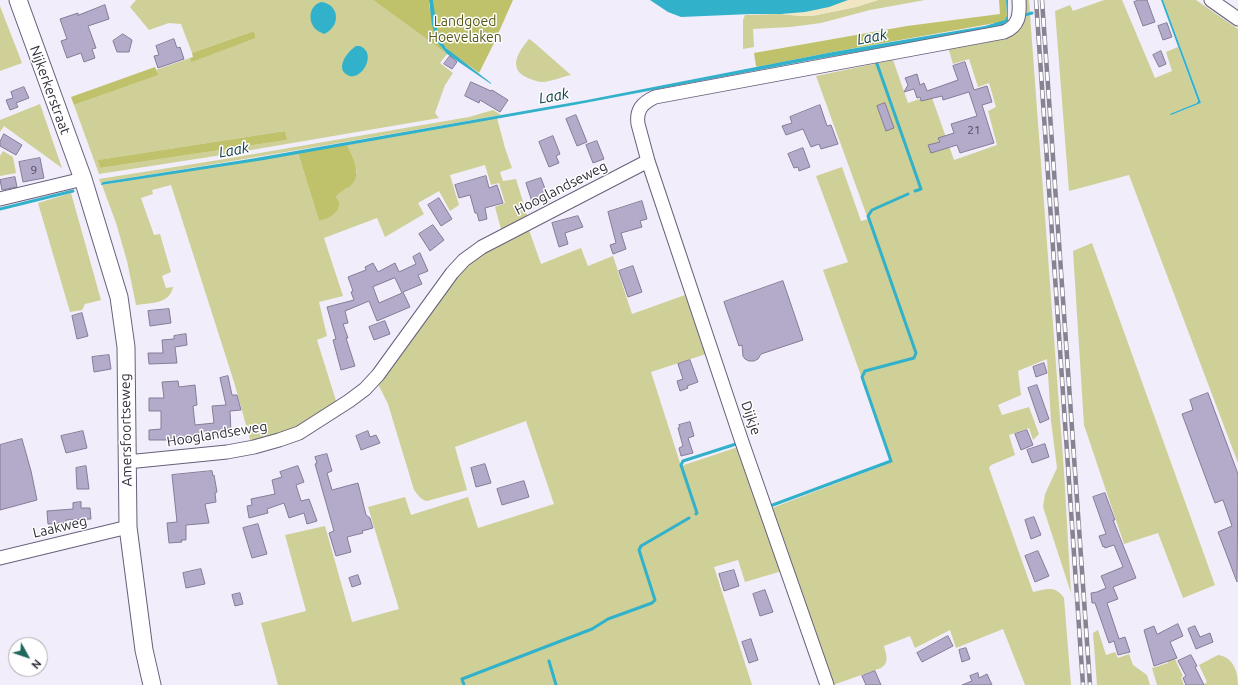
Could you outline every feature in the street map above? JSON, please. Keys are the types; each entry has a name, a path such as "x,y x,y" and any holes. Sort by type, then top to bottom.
{"main road":[{"name":"Nijkerkerstraat","path":"18,0 83,179"},
{"name":"Amersfoortseweg","path":"83,179 120,297 126,347 126,460 128,527 144,650 152,685"}],"street":[{"path":"648,161 638,124 637,114 640,106 649,99 1004,32 1012,28 1018,20 1019,0"},
{"path":"1211,0 1238,19"},
{"name":"Hooglandseweg","path":"126,460 137,461 227,452 267,444 299,432 365,389 378,375 452,273 464,260 500,237 648,161"},
{"name":"Dijkje","path":"648,161 742,442 827,685"},
{"path":"0,199 83,179"},
{"name":"Laakweg","path":"0,558 128,527"}],"green space":[{"path":"136,0 373,0 447,54 440,63 453,73 445,85 435,113 439,118 222,155 99,174 74,105 157,75 156,70 190,58 191,61 256,38 254,31 192,53 181,24 169,23 149,30 130,7","holes":["285,131 286,140 100,168 99,160"]},
{"path":"373,0 429,0 438,43 447,54"},
{"name":"Landgoed Hoevelaken","path":"433,0 513,0 479,73 454,55 442,43 436,28"},
{"path":"878,0 925,0 870,10 821,23 790,27 753,29 754,47 743,49 743,20 745,15 781,14 812,16 856,7"},
{"path":"999,0 1006,0 1007,18 1001,22 756,66 754,53 907,26 1000,14"},
{"path":"1022,0 1029,0 1030,12 1025,13 1025,17 1030,15 1064,472 1071,593 1043,507 1045,494 1057,468 1051,421 1047,359 1018,371 1021,395 998,405 1002,415 1029,407 1039,434 1033,440 1029,428 1009,435 1015,455 991,465 989,468 1033,592 1050,589 1058,591 1064,598 1071,685 1025,685 1003,629 956,648 950,630 915,648 910,636 884,646 886,663 881,668 833,685 772,508 892,462 823,270 848,262 816,176 842,167 861,221 868,219 816,76 893,60 908,103 931,95 954,160 997,145 988,111 996,107 989,83 978,87 969,59 953,64 948,47 1006,35"},
{"path":"1104,0 1122,0 1155,78 1172,71 1166,52 1178,47 1198,102 1171,115 1201,103 1163,0 1196,0 1238,29 1238,463 1129,175 1069,191 1055,11 1070,5 1073,11"},
{"path":"0,6 22,63 0,71"},
{"path":"254,31 256,38 191,62 190,58 193,57 192,53"},
{"path":"529,39 571,75 543,82 528,78 522,74 518,70 516,60 521,49"},
{"path":"155,67 158,75 74,105 71,97"},
{"path":"40,104 62,168 4,126 0,132 0,120"},
{"path":"493,110 501,115 103,182 101,184 99,179 469,117"},
{"path":"497,118 512,168 500,172 503,181 516,179 528,218 501,229 495,207 505,203 499,183 491,185 485,165 450,175 459,205 450,211 439,191 418,203 424,214 385,237 377,218 324,238 343,296 319,302 327,336 317,340 337,404 299,427 251,443 234,382 171,185 152,190 153,194 141,198 154,235 160,234 171,272 162,276 166,288 173,287 171,293 164,300 136,305 127,261 116,223 102,185 298,153 319,221 337,200 336,197 339,192 346,189 357,172 347,145"},
{"path":"285,131 287,140 100,168 98,160"},
{"path":"347,145 354,160 356,176 354,181 336,197 339,207 335,213 319,221 298,153"},
{"path":"3,151 13,157 16,173 0,176 0,156"},
{"path":"71,193 101,300 85,304 82,310 70,312 38,203"},
{"path":"528,227 541,264 581,248 588,266 613,256 632,314 685,295 706,354 651,372 681,466 738,447 782,571 745,582 738,560 714,567 752,685 278,685 261,623 306,611 285,535 325,526 352,622 399,609 368,507 405,497 411,515 468,497 478,528 554,504 526,421 455,447 467,490 427,501 423,500 414,490 388,404 378,384 454,277 475,257"},
{"path":"1092,243 1215,585 1183,598 1158,533 1124,544 1084,425 1073,251"},
{"path":"1098,630 1106,655 1115,652 1118,658 1129,654 1133,665 1147,675 1150,685 1097,685 1093,633"},
{"path":"1172,653 1183,676 1181,677 1184,685 1157,685 1152,668 1168,663 1165,655"},
{"path":"1218,655 1223,656 1234,666 1238,685 1203,685 1207,682 1199,665"}],"sand":[{"path":"848,0 878,0 856,7 812,16 781,14 805,12"}],"water":[{"path":"429,0 433,0 437,29 446,48 491,84 447,54 438,43 432,25"},
{"path":"650,0 848,0 829,7 805,12 681,17 668,12"},
{"path":"1006,0 1008,0 1008,21 1003,25 988,29 264,160 101,185 103,182 250,159 587,100 833,52 985,26 1005,20 1007,16"},
{"path":"1161,0 1163,0 1201,103 1171,115 1170,114 1197,103 1198,101"},
{"path":"321,2 332,7 336,16 336,21 330,31 324,34 314,28 310,15 314,7"},
{"path":"356,46 360,46 365,50 368,55 367,61 361,72 351,76 342,70 342,66 347,55"}],"building":[{"path":"1139,0 1147,0 1155,22 1143,26 1134,2"},
{"path":"105,5 109,19 88,26 96,48 92,49 95,58 84,62 81,53 67,58 61,41 67,39 60,19 78,13 78,15"},
{"path":"1167,23 1172,37 1163,40 1158,26"},
{"path":"123,34 132,40 129,52 117,52 113,41"},
{"path":"174,39 177,48 180,47 184,59 158,68 154,56 159,55 156,46"},
{"path":"1161,51 1166,64 1159,67 1153,55"},
{"path":"450,56 457,62 452,69 444,64"},
{"path":"965,62 974,90 987,86 992,102 982,105 994,143 960,153 957,145 931,153 928,145 940,142 938,138 954,133 951,124 977,116 969,92 943,100 942,96 921,101 920,97 917,98 914,89 904,92 908,85 905,78 917,74 920,85 924,83 927,91 958,80 953,66"},
{"path":"471,82 491,91 492,90 508,100 500,112 480,100 479,103 465,96"},
{"path":"24,87 29,98 16,103 18,107 10,110 6,100 13,98 11,92"},
{"path":"885,103 894,128 886,131 877,106"},
{"path":"820,105 827,126 831,125 838,144 821,149 819,144 811,147 803,129 786,135 782,126 792,123 790,117"},
{"path":"576,115 587,142 577,146 566,119"},
{"path":"4,134 22,145 16,155 0,146 0,142"},
{"path":"553,136 560,154 556,156 559,163 549,167 539,142"},
{"path":"597,141 604,159 593,163 586,145"},
{"path":"803,148 810,167 799,171 798,167 794,168 788,154"},
{"path":"40,158 44,178 23,182 19,162"},
{"path":"486,176 489,188 497,185 503,203 485,208 487,219 479,221 470,195 459,198 455,185"},
{"path":"15,177 17,187 2,190 0,180"},
{"path":"541,178 549,199 533,205 526,183"},
{"path":"439,198 452,219 441,226 428,205"},
{"path":"642,201 647,219 640,221 642,227 621,233 626,249 613,254 610,245 616,243 608,212"},
{"path":"578,216 583,227 565,233 568,244 559,247 552,223"},
{"path":"433,225 444,240 430,251 419,234"},
{"path":"420,253 428,271 418,275 422,284 403,292 410,307 377,321 369,301 345,311 348,323 343,324 355,366 341,370 333,340 336,339 327,307 354,300 351,292 353,291 348,277 366,270 365,267 373,263 378,272 395,263 399,272 416,264 413,257","holes":["395,278 402,293 379,303 373,287"]},
{"path":"633,266 642,292 628,297 619,271"},
{"path":"783,281 803,340 761,354 758,359 749,361 743,356 742,345 739,346 724,302"},
{"path":"169,309 171,323 150,326 148,311"},
{"path":"82,313 88,336 77,339 72,316"},
{"path":"385,321 390,334 374,340 369,327"},
{"path":"186,334 187,345 175,347 177,363 149,364 148,353 163,353 162,340 174,339 174,336"},
{"path":"109,355 111,369 94,372 92,357"},
{"path":"690,360 698,382 687,386 688,388 680,391 677,381 683,379 678,364"},
{"path":"1044,363 1047,373 1036,377 1033,367"},
{"path":"228,376 232,395 237,395 241,410 230,411 231,433 207,435 208,440 149,440 149,430 161,429 161,411 149,411 149,398 164,398 162,382 178,381 179,387 195,385 197,405 193,406 195,425 214,423 212,406 226,405 220,378"},
{"path":"1037,385 1049,419 1040,423 1028,388"},
{"path":"1208,393 1238,474 1237,582 1218,532 1232,526 1223,500 1215,503 1182,414 1193,410 1190,400"},
{"path":"690,422 694,436 688,438 693,453 681,456 679,448 683,446 678,428 680,427 679,425"},
{"path":"1027,430 1033,445 1021,450 1015,434"},
{"path":"83,431 87,448 66,453 61,436"},
{"path":"368,431 370,437 376,435 380,443 361,450 356,436"},
{"path":"22,439 37,500 0,510 0,445"},
{"path":"1045,444 1049,457 1032,463 1027,450"},
{"path":"327,454 332,471 327,473 332,490 358,483 366,515 370,518 373,528 362,531 363,533 347,537 351,552 336,556 329,533 334,531 315,464 317,463 315,457"},
{"path":"485,464 491,483 476,487 471,468"},
{"path":"86,466 89,489 77,489 76,468"},
{"path":"298,466 304,482 296,485 301,501 309,499 317,521 307,524 304,513 289,518 284,503 267,509 268,513 249,518 247,506 252,505 251,499 275,494 272,480 282,477 280,472"},
{"path":"212,471 217,492 215,493 216,502 205,504 209,523 186,525 186,540 181,540 182,542 169,543 167,523 177,522 172,475"},
{"path":"524,481 529,497 502,505 497,489"},
{"path":"1105,493 1115,520 1113,520 1136,578 1113,587 1118,599 1107,603 1119,639 1125,637 1130,652 1118,655 1114,641 1109,643 1095,603 1092,603 1091,593 1106,588 1101,576 1123,567 1114,545 1105,548 1104,546 1103,547 1099,536 1106,534 1093,497"},
{"path":"81,502 81,508 90,508 91,519 66,520 66,523 48,524 47,511 73,509 73,503"},
{"path":"1034,517 1041,535 1031,539 1025,520"},
{"path":"258,524 267,554 252,558 243,528"},
{"path":"1038,551 1049,576 1035,582 1025,556"},
{"path":"201,569 205,584 186,588 183,573"},
{"path":"734,570 739,586 724,591 719,574"},
{"path":"358,575 361,584 352,587 349,578"},
{"path":"765,590 773,612 760,616 753,594"},
{"path":"240,593 243,604 235,606 232,595"},
{"path":"1178,624 1183,636 1170,642 1177,658 1154,666 1144,630 1154,626 1157,634"},
{"path":"1195,626 1200,637 1210,633 1213,642 1196,649 1188,629"},
{"path":"948,636 953,646 922,662 917,653"},
{"path":"751,639 758,660 749,663 742,642"},
{"path":"966,648 970,659 962,662 959,650"},
{"path":"1191,655 1204,685 1186,685 1183,678 1186,676 1178,661"},
{"path":"875,671 881,685 866,685 862,676"},
{"path":"978,673 979,678 987,674 992,685 962,685 972,681 970,676"}],"waterway":[{"name":"Laak","path":"1025,15 1032,13"},
{"path":"876,61 921,189 915,191"},
{"name":"Laak","path":"0,209 73,191"},
{"path":"770,506 891,461 862,377 865,371 914,358 916,353 868,216 872,210 908,194"},
{"path":"696,514 697,513 681,465 683,461 736,444 738,446"},
{"path":"464,685 462,679 592,629 608,619 652,603 655,600 639,550 641,546 689,518"},
{"path":"549,661 556,685"}],"railway":[{"path":"1036,0 1083,685"},
{"path":"1042,0 1090,685"}]}
